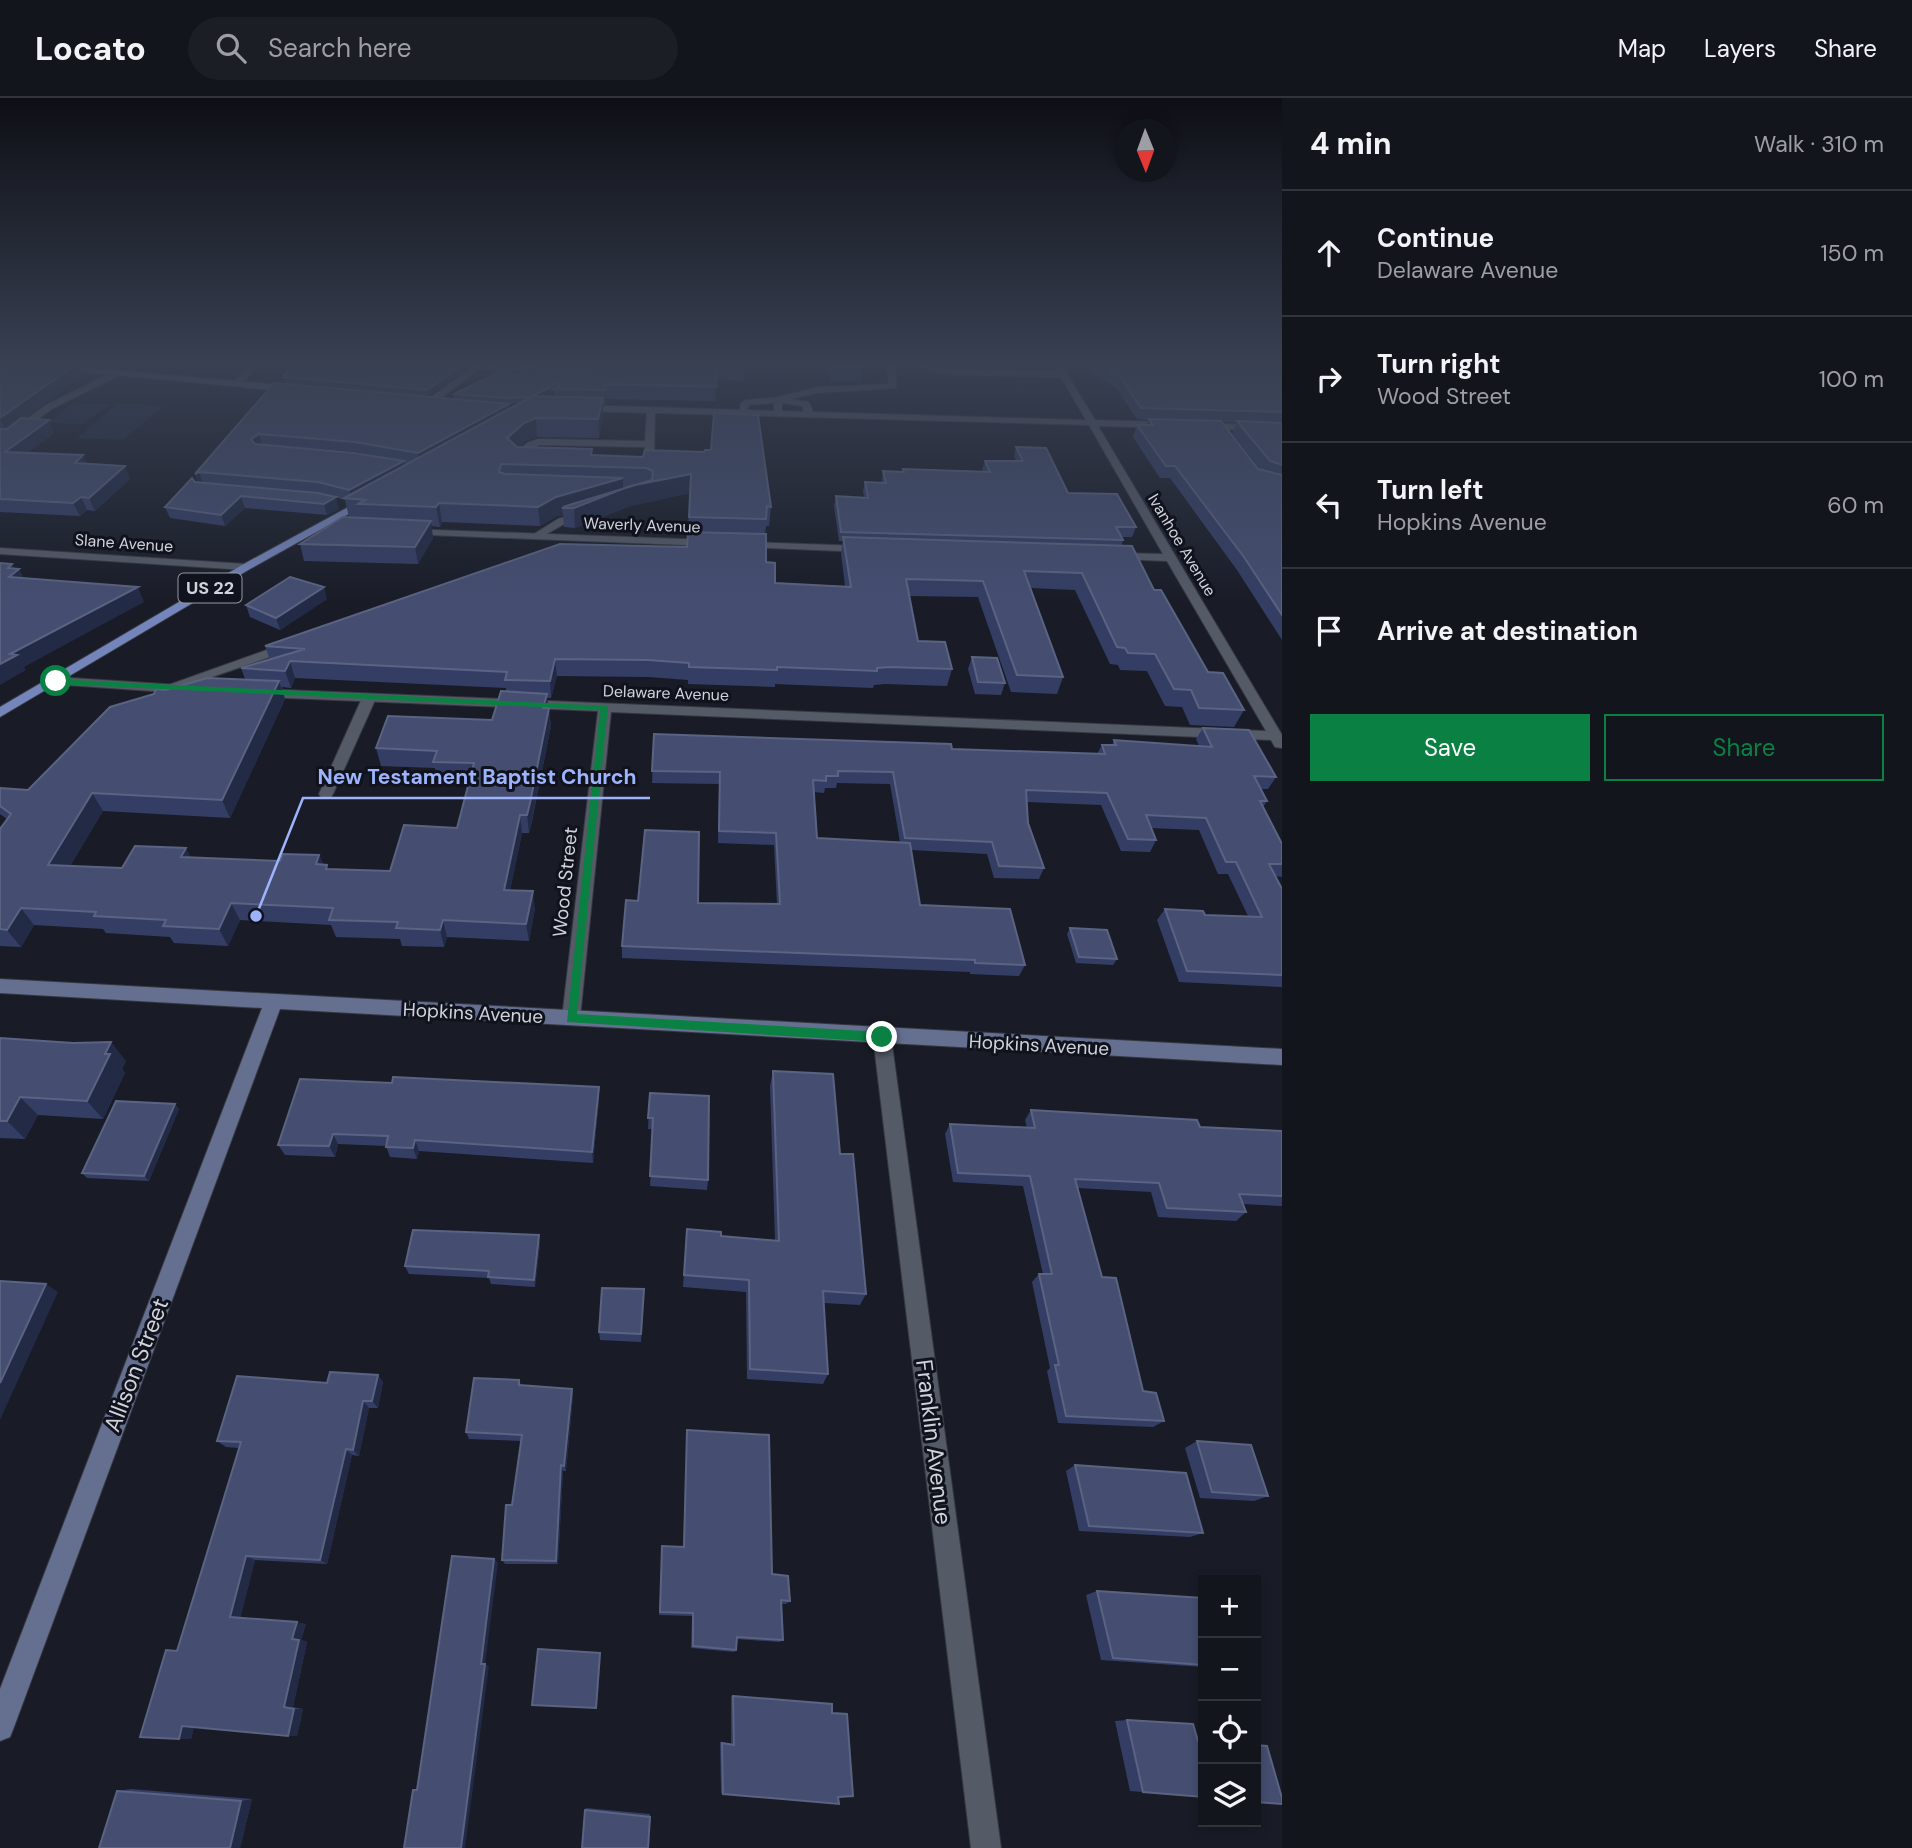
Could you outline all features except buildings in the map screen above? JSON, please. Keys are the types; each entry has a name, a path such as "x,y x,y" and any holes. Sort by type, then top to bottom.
{"main road":[{"name":"US 22","path":"0,713 246,567 379,495"}],"street":[{"path":"532,460 519,460 517,456 538,442 650,444 649,457 634,464 621,463"},
{"name":"Ivanhoe Avenue","path":"1102,442 1279,741"},
{"path":"337,502 356,507"},
{"path":"534,537 562,521 598,510"},
{"path":"322,527 342,529"},
{"name":"Waverly Avenue","path":"394,532 874,549"},
{"name":"Slane Avenue","path":"0,551 246,567"},
{"path":"1104,556 1171,558"},
{"path":"167,688 297,643"},
{"path":"56,681 206,690"},
{"name":"Delaware Avenue","path":"246,692 1279,741"},
{"path":"326,794 369,698"},
{"name":"Wood Street","path":"571,1018 605,708"},
{"name":"Hopkins Avenue","path":"0,986 882,1037 1282,1057"},
{"name":"Allison Street","path":"0,1727 273,1002"},
{"name":"Franklin Avenue","path":"882,1037 986,1848"}],"place":[{"name":"New Testament Baptist Church","path":"256,916"}],"route":[{"path":"56,681 605,708 571,1018 882,1037"}]}
